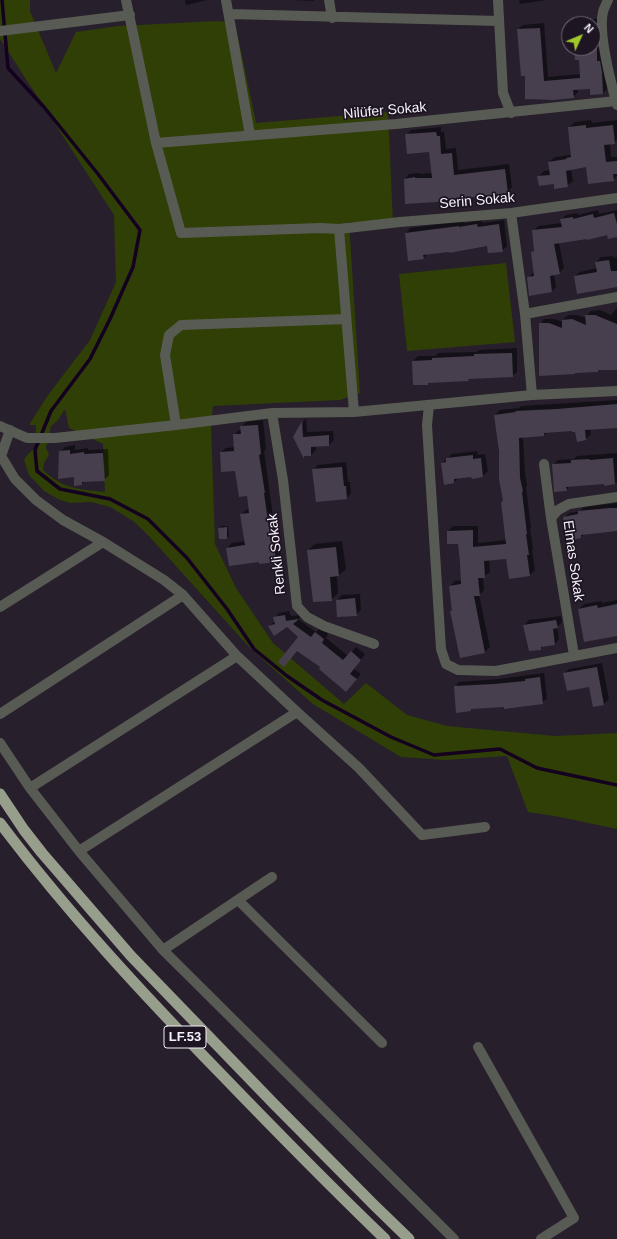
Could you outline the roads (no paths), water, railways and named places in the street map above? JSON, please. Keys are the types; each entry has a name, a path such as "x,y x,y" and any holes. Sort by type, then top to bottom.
{"highway":[{"path":"0,790 24,830"},
{"name":"LF.53","path":"0,794 24,830 47,859 142,968 279,1110 409,1239"},
{"name":"LF.53","path":"0,823 58,897 158,1009 331,1187 385,1239"}],"street":[{"path":"126,0 156,143"},
{"path":"226,0 230,14 250,135"},
{"path":"328,0 332,18"},
{"path":"498,0 503,93 511,112"},
{"path":"608,0 603,10 602,23 606,57 616,103"},
{"path":"230,14 332,18 500,21"},
{"path":"0,31 130,15"},
{"name":"Nilüfer Sokak","path":"156,143 396,124 616,103"},
{"name":"Serin Sokak","path":"156,143 181,233 320,228 339,229 400,222 511,213 617,198"},
{"path":"511,213 525,314 532,395"},
{"path":"339,229 354,412"},
{"path":"525,314 617,297"},
{"path":"176,425 165,355 169,336 181,325 346,319"},
{"path":"0,426 27,438 55,438 272,413 354,412 532,395 617,391"},
{"path":"429,405 427,426 441,648 446,664 458,670 496,671 617,648"},
{"name":"Renkli Sokak","path":"272,413 283,480 297,606 307,617 324,626 374,644"},
{"path":"10,430 1,456 15,479 36,500 63,520 103,542 164,580 183,595 237,656 359,768 422,835 485,826"},
{"path":"544,464 551,518"},
{"name":"Elmas Sokak","path":"574,655 551,518 558,510 569,504 617,497"},
{"path":"0,607 103,542"},
{"path":"0,714 183,595"},
{"path":"30,788 237,656"},
{"path":"79,850 297,712"},
{"path":"0,743 30,788 79,850 163,950 454,1239"},
{"path":"163,950 272,877"},
{"path":"238,900 382,1044"},
{"path":"478,1047 574,1218 541,1239"}],"waterway":[{"path":"2,0 8,68 44,107 98,174 140,230 133,267 110,319 90,359 51,411 35,450 37,471 60,489 110,499 148,519 187,558 227,609 254,649 287,676 322,700 391,737 434,755 500,749 537,768 617,785"}]}
